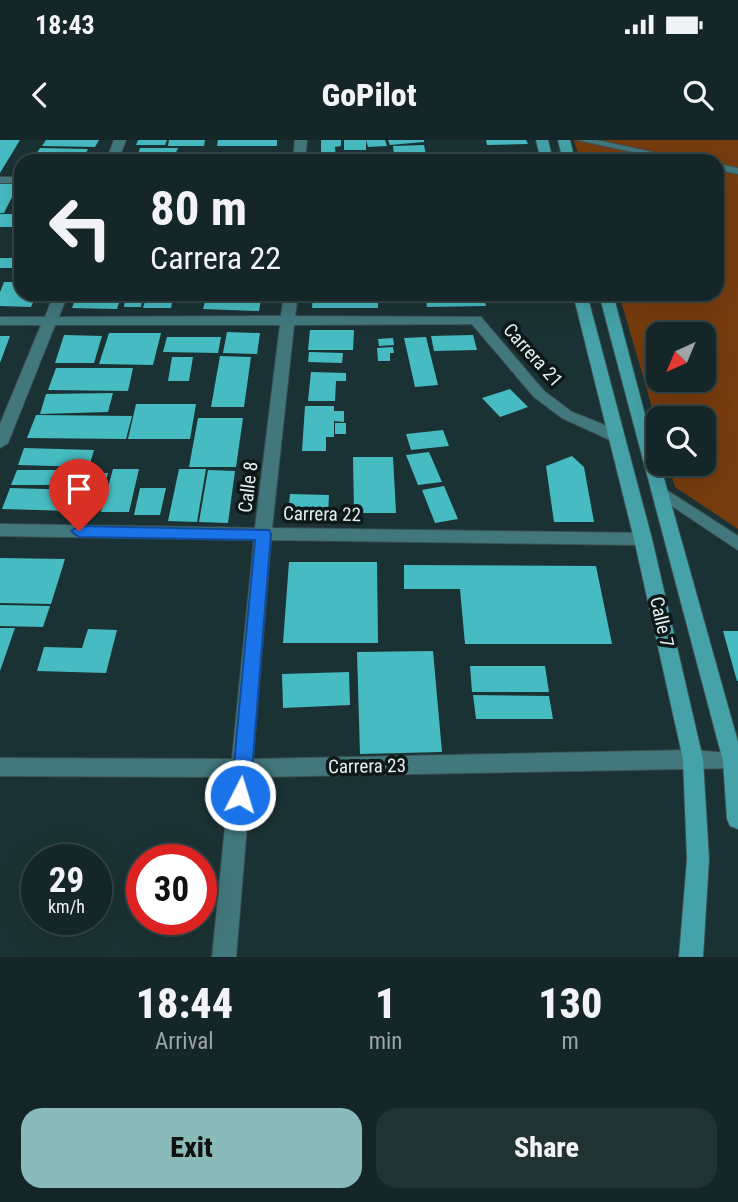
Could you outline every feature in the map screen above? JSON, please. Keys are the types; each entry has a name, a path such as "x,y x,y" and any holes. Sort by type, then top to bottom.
{"main road":[{"name":"Calle 7","path":"582,301 643,539 693,759 698,859 691,957"}],"street":[{"path":"0,443 58,301"},
{"name":"Calle 8","path":"225,957 263,534 290,301"},
{"name":"Carrera 21","path":"0,321 476,320 539,394 567,415 616,436"},
{"name":"Carrera 22","path":"0,530 643,539"},
{"name":"Carrera 23","path":"0,767 243,768 736,760"}],"lane":[{"path":"582,140 653,154"},
{"path":"608,301 736,760 738,819"},
{"path":"662,492 738,544"}],"shaded area":[{"path":"574,140 738,140 738,529 675,487 672,476 716,476 716,406 652,406 648,392 716,392 716,322 646,322 646,387 621,301 724,301 724,154 578,154"}],"building":[{"path":"0,140 20,140 0,173"},
{"path":"46,140 99,140 95,147 42,146"},
{"path":"138,140 167,140 165,145 136,145"},
{"path":"169,140 205,140 204,146 168,146"},
{"path":"218,140 277,140 277,146 217,146"},
{"path":"321,140 341,140 341,146 335,147 336,154 321,154"},
{"path":"344,140 366,140 366,150 344,150"},
{"path":"366,140 385,140 387,146 368,147"},
{"path":"388,140 424,140 424,142 390,145"},
{"path":"486,140 526,140 528,144 487,145"},
{"path":"424,145 426,154 394,154 393,146"},
{"path":"40,148 88,149 86,154 36,154"},
{"path":"140,148 178,148 175,154 138,154"},
{"path":"0,183 14,183 14,193 4,213 0,213"},
{"path":"0,214 14,214 14,227 0,227"},
{"path":"0,258 14,258 14,268 0,268"},
{"path":"4,282 14,282 14,301 34,301 31,307 0,306 0,292"},
{"path":"74,301 120,301 117,309 72,308"},
{"path":"125,301 142,301 141,307 124,307"},
{"path":"145,301 172,301 171,308 143,308"},
{"path":"176,301 193,301 193,303"},
{"path":"205,301 261,301 259,311 203,309"},
{"path":"312,301 378,301 378,308 312,308"},
{"path":"426,301 485,301 486,306 427,307"},
{"path":"310,330 354,330 353,350 308,350"},
{"path":"227,332 260,333 257,354 223,353"},
{"path":"109,333 161,333 153,365 99,364"},
{"path":"64,335 102,336 94,363 55,363"},
{"path":"473,335 477,350 434,351 431,336"},
{"path":"0,336 10,336 0,363"},
{"path":"167,337 221,337 218,353 163,352"},
{"path":"426,337 438,385 415,387 404,338"},
{"path":"393,338 394,345 379,346 378,339"},
{"path":"393,347 394,353 390,353 390,361 378,361 377,348"},
{"path":"309,352 343,353 342,363 308,362"},
{"path":"220,356 251,357 244,407 211,407"},
{"path":"172,357 193,357 189,381 168,381"},
{"path":"56,368 133,368 128,391 48,390"},
{"path":"311,372 346,373 346,381 336,381 335,401 308,401"},
{"path":"510,389 528,407 500,417 482,398"},
{"path":"113,393 108,412 40,414 46,394"},
{"path":"136,404 196,404 190,439 128,439"},
{"path":"305,406 334,406 334,411 344,411 344,422 334,421 334,437 326,437 326,451 302,451"},
{"path":"36,415 132,416 126,439 27,438"},
{"path":"198,418 243,418 236,467 189,467"},
{"path":"335,423 346,423 346,434 335,434"},
{"path":"443,430 449,446 411,450 406,434"},
{"path":"24,448 94,450 89,467 18,465"},
{"path":"429,452 442,482 418,485 406,455"},
{"path":"572,456 584,467 594,522 554,522 546,466"},
{"path":"353,457 393,457 396,513 354,513"},
{"path":"113,469 139,469 129,512 101,512"},
{"path":"179,469 206,469 197,522 168,521"},
{"path":"17,470 88,470 83,485 11,485"},
{"path":"208,470 235,471 228,523 199,522"},
{"path":"90,473 108,473 98,512 79,512"},
{"path":"444,486 458,519 435,523 422,490"},
{"path":"10,488 79,490 72,511 2,509"},
{"path":"140,488 166,488 160,515 134,515"},
{"path":"290,494 329,495 328,514 288,513"},
{"path":"0,558 65,559 51,604 0,603"},
{"path":"289,562 377,562 378,643 283,643"},
{"path":"404,565 596,566 612,644 465,644 460,589 404,589"},
{"path":"0,605 50,606 43,627 0,626"},
{"path":"0,628 15,628 0,671"},
{"path":"88,629 117,630 106,673 37,671 44,647 82,648"},
{"path":"723,631 738,631 738,681 737,681"},
{"path":"433,651 442,752 360,754 357,652"},
{"path":"470,666 545,666 549,692 472,692"},
{"path":"349,672 350,705 283,708 282,674"},
{"path":"473,695 549,696 553,719 476,719"}],"route":[{"path":"79,531 263,534 240,795"}]}
